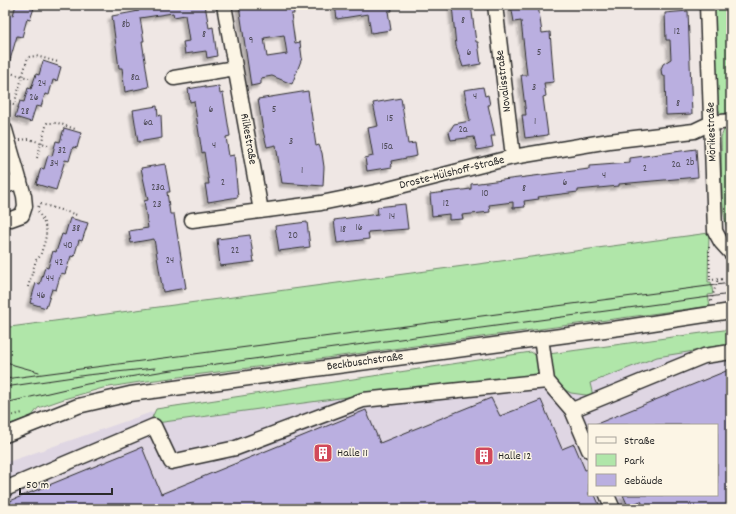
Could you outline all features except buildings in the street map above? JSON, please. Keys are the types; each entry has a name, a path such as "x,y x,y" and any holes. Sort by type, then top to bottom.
{"street":[{"name":"Rilkestraße","path":"224,5 261,211"},
{"name":"Novalisstraße","path":"494,5 513,157"},
{"name":"Mörikestraße","path":"707,5 715,231 721,242 731,253"},
{"path":"174,78 235,68"},
{"name":"Droste-Hülshoff-Straße","path":"192,220 321,203 385,190 513,157 609,141 694,131 711,123 731,121"},
{"path":"7,136 20,181 25,206 22,215 11,219"},
{"path":"5,186 20,181"},
{"name":"Beckbuschstraße","path":"5,435 78,406 110,398 627,327 731,310"},
{"path":"541,338 547,381 572,410 588,448"},
{"path":"572,410 704,356 731,352"},
{"path":"5,489 154,426 171,462 236,448 363,400 446,390 547,381"},
{"path":"607,496 613,509"}],"path":[{"path":"5,103 14,105 28,56 36,56 58,62"},
{"path":"5,74 10,73 29,78"},
{"path":"37,158 47,123 75,128"},
{"path":"7,136 29,139 48,145"},
{"path":"28,287 36,260 40,257 48,233 44,220 37,208 41,204 77,215"},
{"path":"721,242 708,244 710,280 724,279"},
{"path":"711,302 718,279"}],"shaded area":[{"path":"731,331 731,509 5,509 5,463 152,412"}],"green space":[{"path":"714,5 731,5 731,116 722,116 718,109"},
{"path":"731,128 731,237 727,229 723,204 721,137 724,130"},
{"path":"709,233 708,282 711,282 713,294 708,295 710,306 103,388 38,408 32,416 5,426 5,312 10,327"},
{"path":"731,329 731,345 657,357 590,383 593,396 571,393 555,385 549,354"},
{"path":"531,352 538,357 539,375 392,391 149,424 156,409"}],"tram line":[{"path":"5,379 731,283"},
{"path":"5,403 87,384 165,371 731,294"},
{"path":"5,361 39,372"},
{"path":"5,387 87,375 155,368"}],"place":[{"name":"Halle 11","path":"323,453"},
{"name":"Halle 12","path":"484,456"}]}
